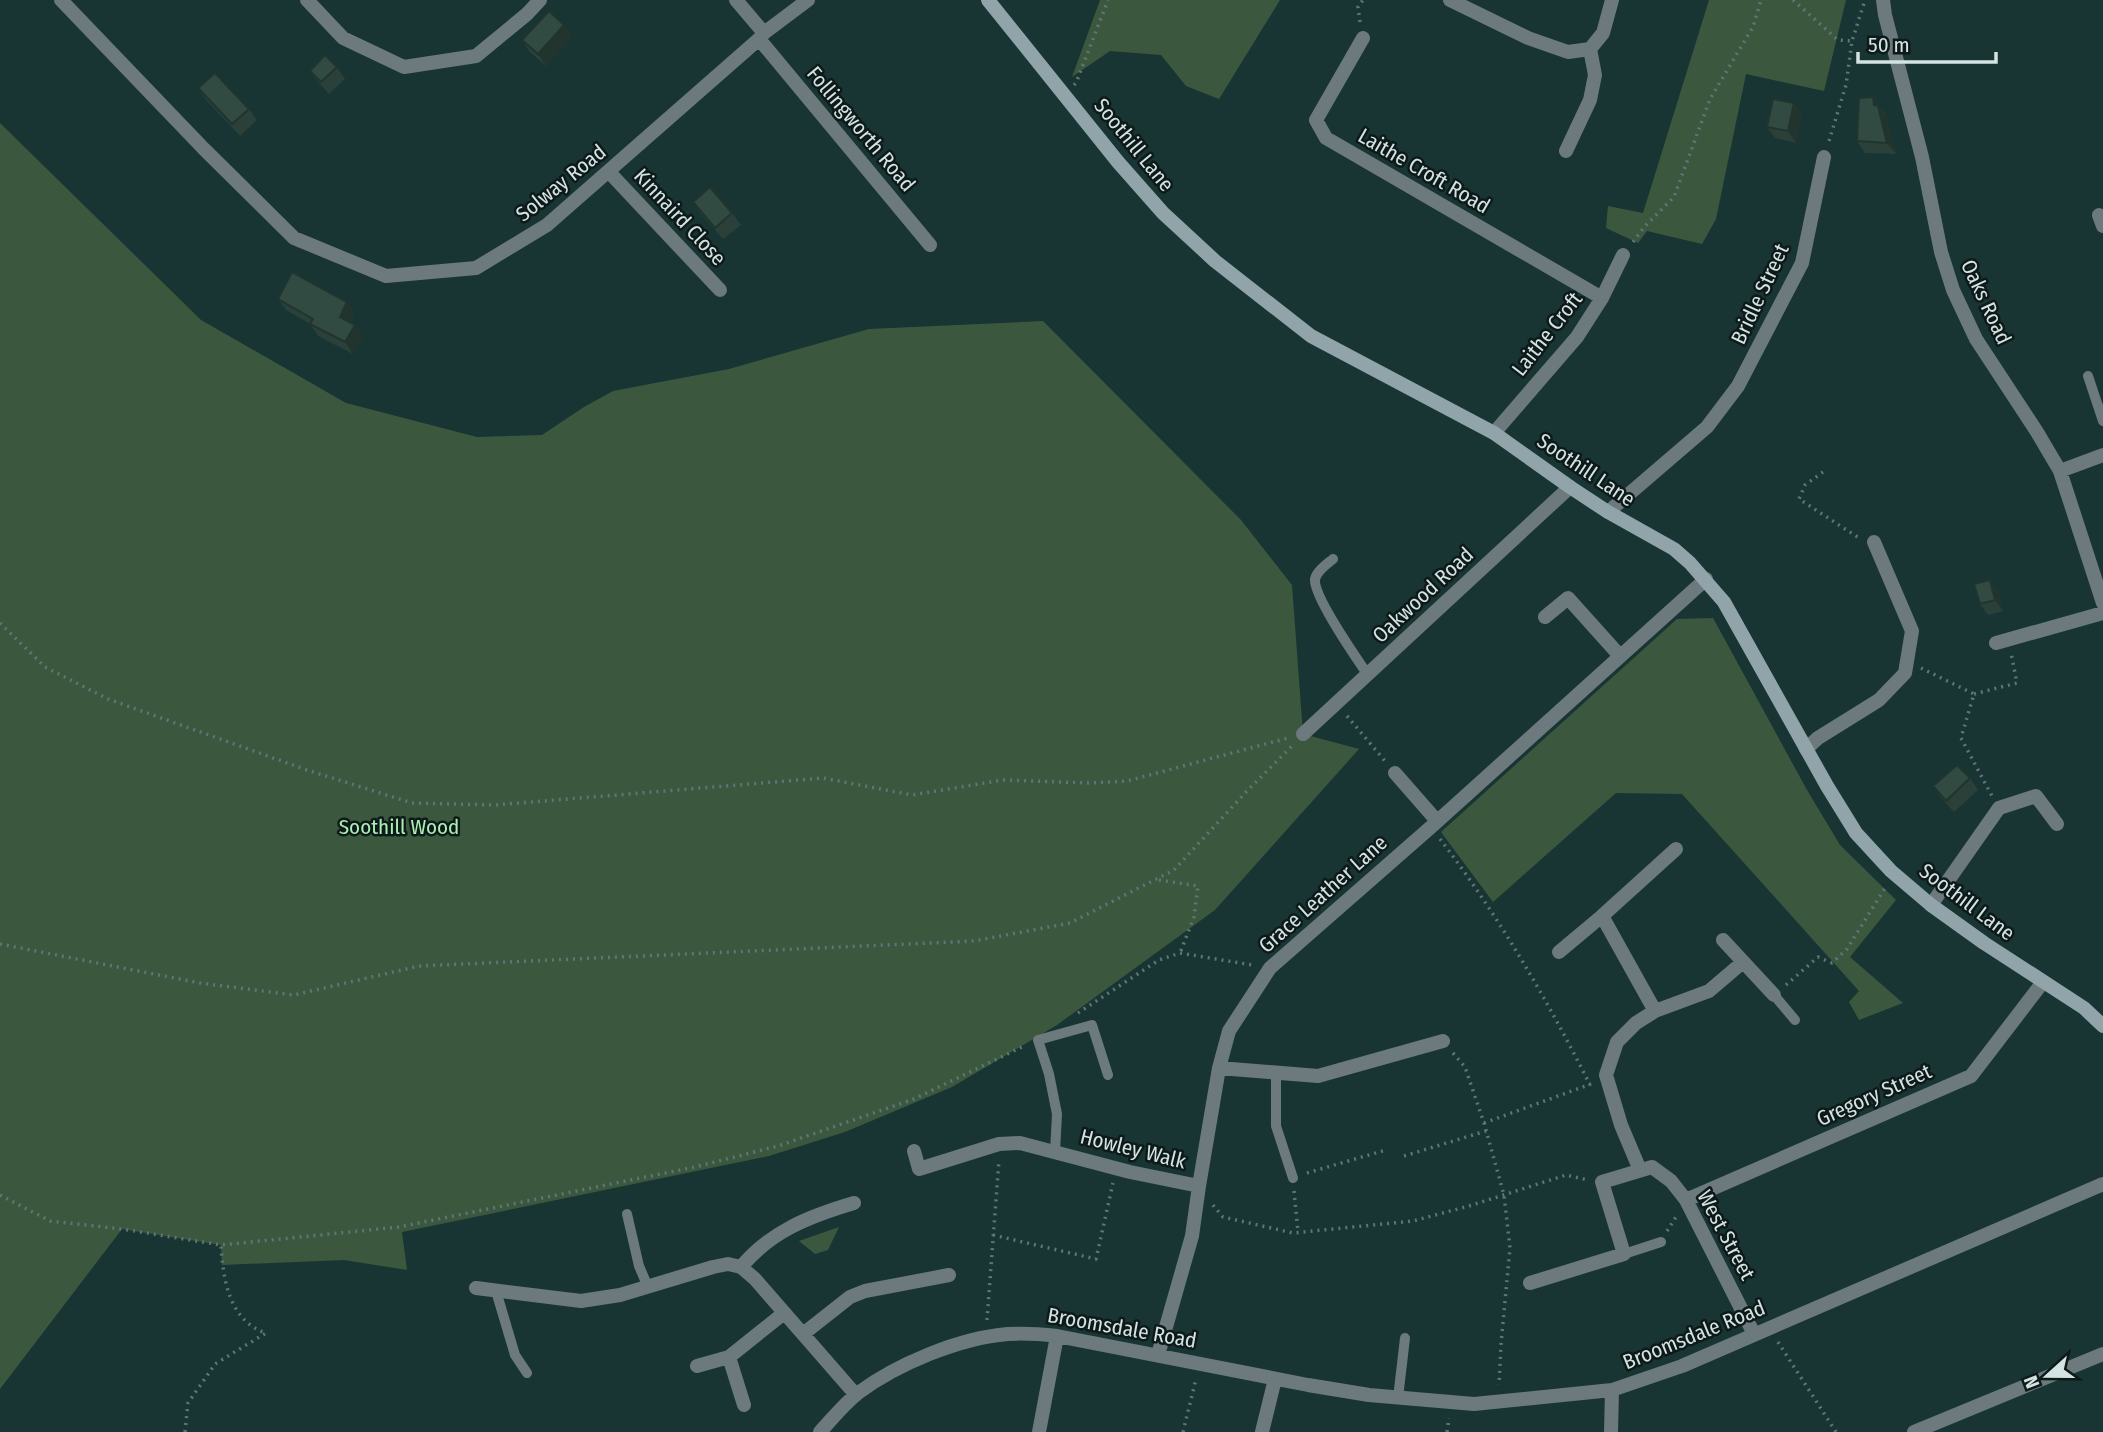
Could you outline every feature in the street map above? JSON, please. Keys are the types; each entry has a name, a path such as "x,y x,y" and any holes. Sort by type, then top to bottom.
{"main road":[{"name":"Soothill Lane","path":"988,0 1065,93 1118,163 1163,213 1247,287 1311,336 1494,433 1608,512 1674,549 1706,579 1731,614 1856,833 1895,874 1931,905 2084,1008 2103,1026"}],"street":[{"name":"Solway Road","path":"61,0 293,238 386,276 476,268 547,225 762,36 808,0"},
{"path":"307,0 343,38 404,67 476,56 540,0"},
{"name":"Follingworth Road","path":"736,0 930,245"},
{"path":"1450,0 1528,38 1568,52 1590,49 1603,33 1612,0"},
{"name":"Oaks Road","path":"1883,0 1922,157 1941,252 1953,290 1976,339 2038,432 2060,471 2102,595"},
{"name":"Laithe Croft Road","path":"1363,38 1316,120 1326,138 1602,298"},
{"path":"1566,151 1590,100 1595,75 1590,49"},
{"name":"Bridle Street","path":"1608,512 1707,427 1738,386 1802,262 1824,157"},
{"name":"Kinnaird Close","path":"609,172 719,290"},
{"name":"Laithe Croft","path":"1494,433 1577,337 1602,298 1623,255"},
{"path":"2060,471 2103,455"},
{"name":"Oakwood Road","path":"1303,734 1570,487"},
{"path":"1806,749 1818,738 1879,700 1905,673 1912,631 1874,542"},
{"name":"Grace Leather Lane","path":"1158,1355 1192,1236 1219,1068 1228,1031 1270,968 1706,579"},
{"path":"1545,617 1568,598 1620,656"},
{"path":"2002,641 2103,612"},
{"path":"1395,773 1434,824"},
{"path":"1931,905 1999,808 2036,796 2057,824"},
{"path":"1559,952 1676,849"},
{"path":"1602,916 1655,1011"},
{"path":"1723,940 1774,996"},
{"path":"1530,1283 1624,1254 1602,1182 1640,1170 1621,1125 1606,1075 1617,1042 1636,1023 1655,1011 1709,991 1743,962"},
{"name":"Gregory Street","path":"1686,1200 1971,1076 2043,982"},
{"path":"1219,1068 1318,1076 1443,1041"},
{"name":"Howley Walk","path":"914,1151 919,1169 999,1144 1020,1143 1199,1186"},
{"name":"West Street","path":"1640,1170 1652,1167 1671,1181 1686,1200 1754,1334"},
{"name":"Broomsdale Road","path":"820,1432 856,1395 880,1378 907,1364 956,1346 1006,1334 1057,1336 1308,1385 1398,1398 1474,1404 1612,1390 1682,1366 2103,1184"},
{"path":"741,1267 753,1252 793,1224 854,1203"},
{"path":"476,1288 581,1300 620,1295 713,1267 728,1264 741,1267 755,1279 856,1395"},
{"path":"803,1334 850,1297 864,1291 950,1275"},
{"path":"697,1366 729,1357 784,1313"},
{"path":"1039,1432 1057,1336"},
{"path":"1914,1432 2103,1354"},
{"path":"729,1357 744,1405"},
{"path":"1262,1432 1275,1379"},
{"path":"1611,1432 1612,1390"}],"lane":[{"path":"2088,376 2103,421"},
{"path":"1333,559 1315,579 1318,592 1367,675"},
{"path":"1774,996 1796,1020"},
{"path":"1055,1152 1057,1114 1049,1074 1038,1040 1092,1025 1108,1075"},
{"path":"1276,1072 1276,1126 1293,1178"},
{"path":"626,1214 639,1266 648,1287"},
{"path":"1624,1254 1661,1242"},
{"path":"496,1291 516,1355 527,1373"},
{"path":"1398,1398 1405,1338"}],"path":[{"path":"1065,93 1076,83 1108,0"},
{"path":"1363,0 1358,7 1363,38"},
{"path":"1623,255 1645,226 1674,197 1710,99 1753,27 1761,0"},
{"path":"1793,0 1838,40 1852,41"},
{"path":"1824,157 1846,85 1852,41 1865,0"},
{"path":"1823,472 1805,485 1799,499 1855,537 1874,542"},
{"path":"0,623 45,667 108,699 307,770 412,803 495,806 823,778 912,795 1003,780 1091,783 1127,781 1303,734"},
{"path":"1907,660 1974,694 2017,683 2002,641"},
{"path":"1974,694 1961,738 1999,808"},
{"path":"1336,704 1395,773"},
{"path":"0,944 200,983 294,995 419,966 974,941 1070,923 1174,870 1303,734"},
{"path":"1434,824 1522,961 1590,1085"},
{"path":"1774,996 1818,957 1832,963 1847,948 1895,874"},
{"path":"1157,879 1198,886 1194,917 1180,953"},
{"path":"1076,1014 1159,960 1180,953 1270,968"},
{"path":"0,1195 50,1221 221,1245 399,1227 695,1167 778,1146 914,1100 1038,1040"},
{"path":"1443,1041 1465,1067 1506,1194 1510,1248 1501,1344 1499,1402"},
{"path":"1484,1123 1607,1079"},
{"path":"1404,1156 1486,1131"},
{"path":"987,1338 999,1144"},
{"path":"1298,1233 1293,1178 1386,1150"},
{"path":"993,1236 1096,1259 1117,1168"},
{"path":"1506,1194 1566,1175 1602,1182"},
{"name":"Howley Walk","path":"1199,1186 1223,1217 1293,1234 1413,1221 1506,1194"},
{"path":"1661,1242 1686,1200"},
{"path":"184,1432 188,1403 215,1364 266,1333 259,1331 239,1313 228,1293 221,1245"},
{"path":"1754,1334 1778,1342 1836,1432"},
{"path":"1183,1432 1199,1363"}],"green space":[{"path":"1100,0 1280,0 1219,99 1186,86 1161,55 1110,51 1072,77"},
{"path":"1709,0 1846,0 1824,91 1746,74 1716,219 1702,244 1647,231 1638,243 1606,228 1608,206 1643,213"},
{"name":"Soothill Wood","path":"0,123 201,320 346,403 477,437 542,435 613,391 729,369 869,329 1043,321 1241,520 1292,585 1303,734 1359,749 1215,910 1057,1025 952,1087 845,1132 769,1156 402,1232 407,1270 344,1260 222,1265 221,1245 122,1229 0,1389"},
{"path":"1713,618 1840,845 1896,900 1850,957 1903,1003 1859,1020 1849,1002 1859,991 1682,794 1616,793 1493,902 1441,832 1677,619"},
{"path":"839,1227 828,1250 815,1254 799,1241"}],"building":[{"path":"549,11 564,25 538,54 522,40"},
{"path":"325,55 337,67 321,82 310,71"},
{"path":"215,73 249,109 232,124 198,88"},
{"path":"1873,97 1874,105 1878,106 1887,143 1857,141 1859,98"},
{"path":"1773,99 1794,103 1788,131 1767,127"},
{"path":"710,187 732,213 715,228 693,202"},
{"path":"292,272 347,302 340,317 355,325 345,342 310,324 313,319 278,299"},
{"path":"1990,580 1995,600 1980,604 1974,584"},
{"path":"1957,765 1970,778 1946,801 1933,786"}]}
